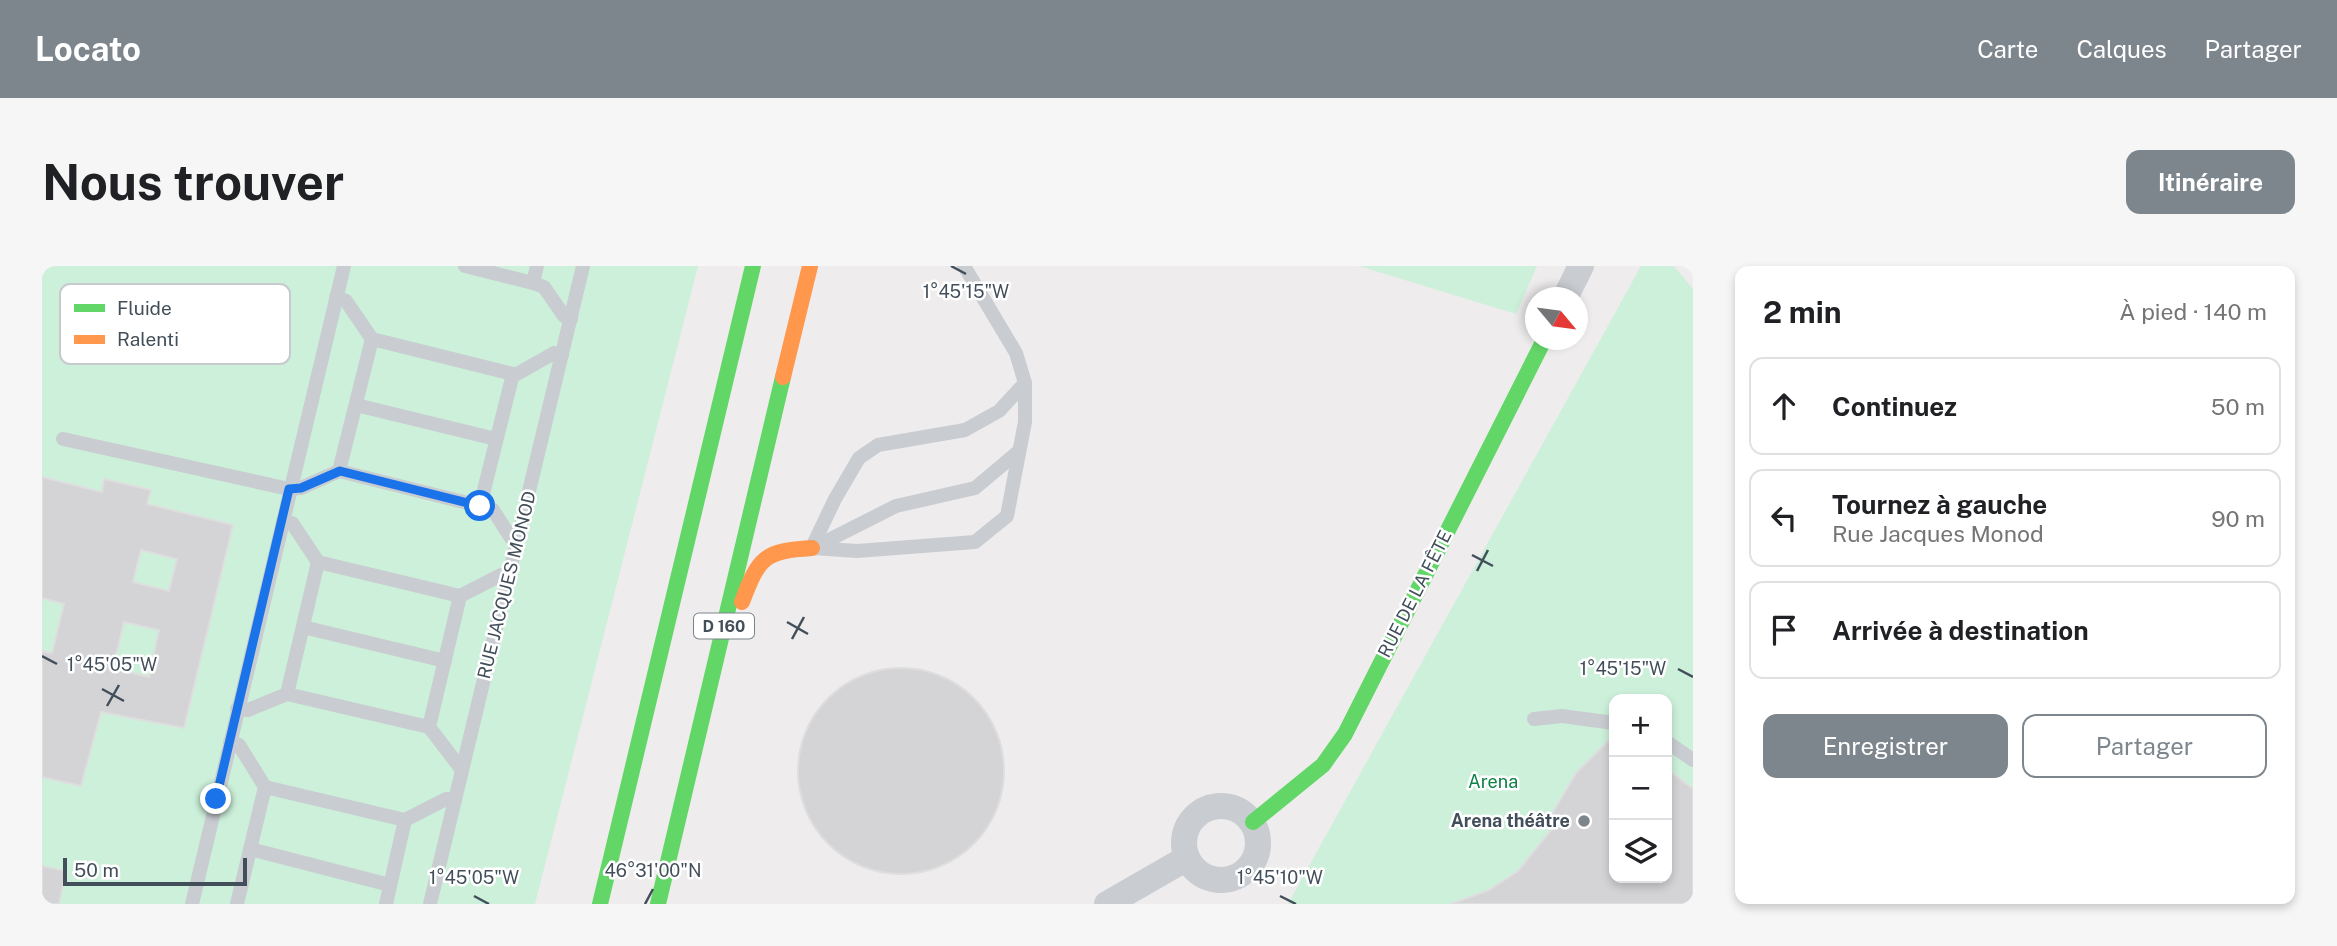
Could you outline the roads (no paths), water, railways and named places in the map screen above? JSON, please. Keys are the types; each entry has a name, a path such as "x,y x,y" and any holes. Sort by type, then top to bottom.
{"main road":[{"name":"D 160","path":"600,904 753,266"},
{"name":"D 160","path":"658,904 810,266"},
{"name":"RUE DE LA FÊTE","path":"1253,822 1323,765 1345,734 1539,350"},
{"path":"709,689 752,577 765,558 782,550 812,548"}],"street":[{"path":"1570,287 1581,266"},
{"path":"1222,805 1234,808 1245,813 1253,822 1259,846 1249,869 1239,876 1214,880 1193,868 1187,858 1185,833 1190,822 1209,807 1222,805"},
{"path":"1107,904 1187,858"}],"lane":[{"path":"465,266 544,286 564,316 571,319"},
{"path":"533,283 537,266"},
{"name":"RUE JACQUES MONOD","path":"430,904 583,266"},
{"path":"812,548 857,551 975,542 1007,516 1025,422 1025,383 1016,353 964,266"},
{"path":"192,904 289,489 336,297 347,267"},
{"path":"336,297 346,301 372,339 513,374 554,353 562,355"},
{"path":"340,471 372,339"},
{"path":"480,506 513,374"},
{"path":"812,548 835,499 859,458 878,445 965,430 999,411 1025,383"},
{"path":"356,405 496,439"},
{"path":"63,439 289,489 301,488 340,471 493,510 511,538 518,540"},
{"path":"812,548 896,506 975,488 1019,451"},
{"path":"283,521 292,523 318,562 460,596 501,575 509,576"},
{"path":"287,694 318,562"},
{"path":"429,727 460,596"},
{"path":"303,627 445,662"},
{"path":"237,709 248,710 287,694 429,727 462,770"},
{"path":"1534,719 1562,716 1609,722"},
{"path":"230,742 239,745 265,787 405,820 446,799 455,799"},
{"path":"1672,745 1693,760"},
{"path":"237,904 265,787"},
{"path":"386,904 405,820"},
{"path":"250,849 390,886"}],"place":[{"name":"Arena théâtre","path":"1584,821"}],"park label":[{"name":"Arena","path":"1493,782"}]}
